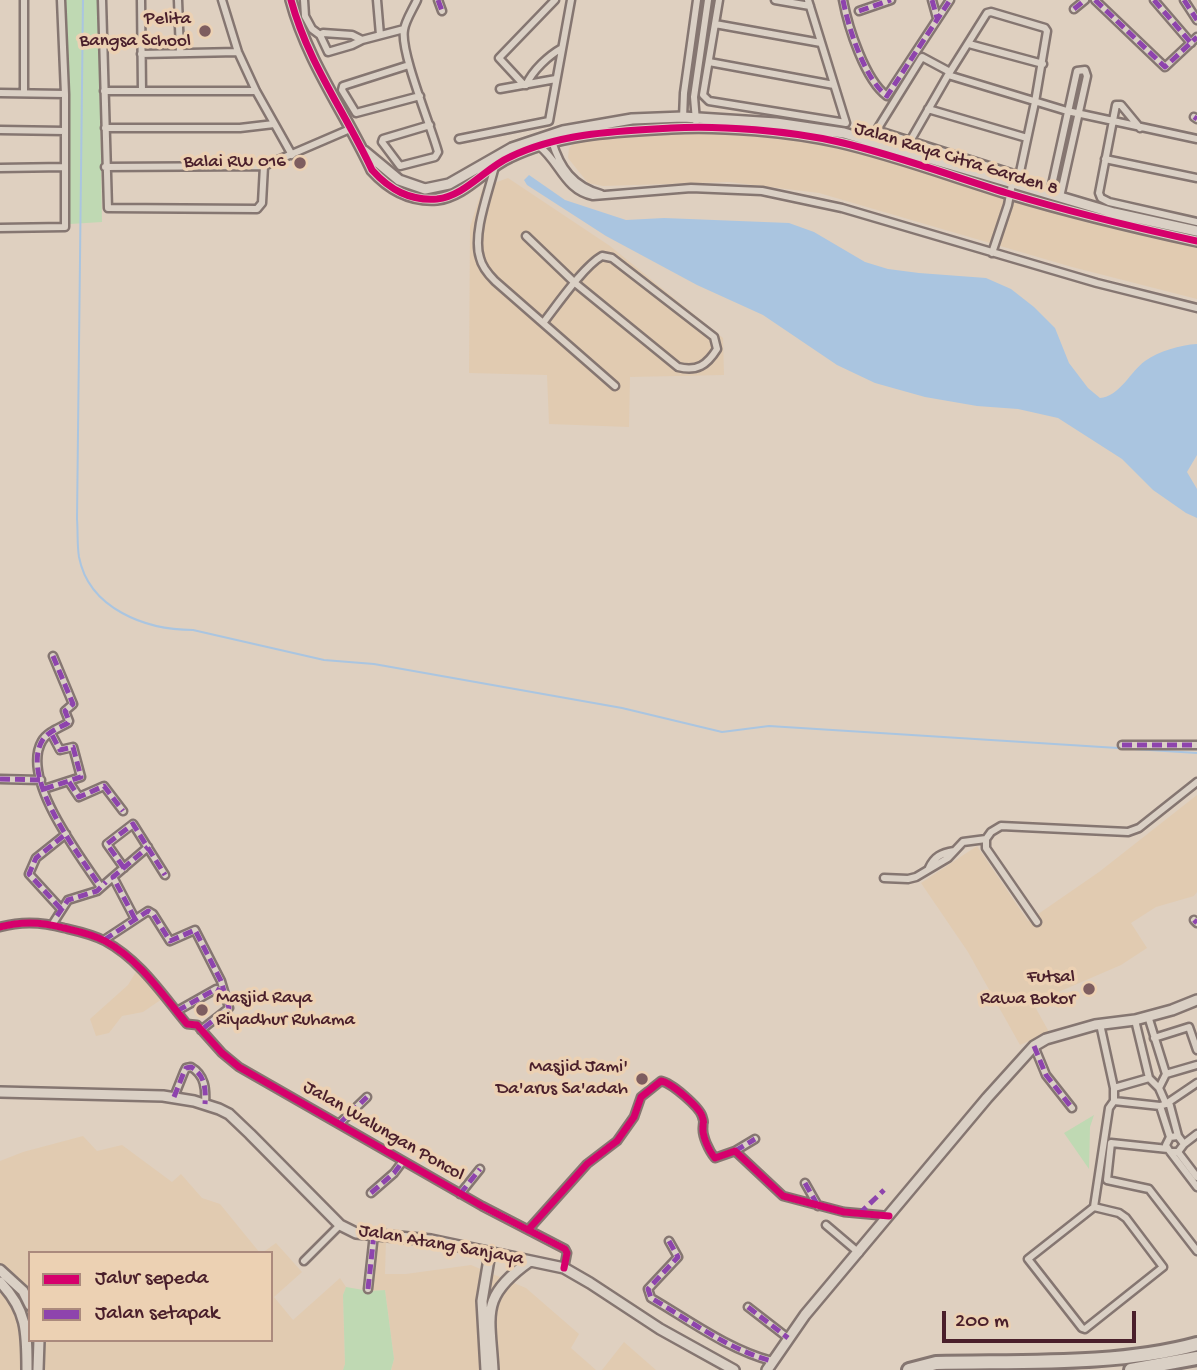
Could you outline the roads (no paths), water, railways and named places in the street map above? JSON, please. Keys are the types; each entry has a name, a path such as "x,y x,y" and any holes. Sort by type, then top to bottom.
{"highway":[{"path":"909,1370 936,1363 1129,1356 1172,1351 1197,1344"},
{"path":"1131,1370 1197,1358"},
{"path":"943,1370 974,1362"}],"street":[{"path":"24,0 24,93"},
{"path":"0,228 65,228 65,93 61,0"},
{"path":"102,0 106,206 111,209 257,209 262,203 264,166"},
{"path":"141,0 142,91"},
{"path":"178,0 180,53"},
{"path":"222,0 239,52 256,91 292,156"},
{"name":"Jalan Raya Citra Garden 8","path":"290,0 296,22 318,73 372,170 383,182 402,195 440,199 452,195 512,148 632,120 776,123 840,132 1010,192 1112,222 1175,231 1197,231"},
{"path":"304,0 305,16 312,29 320,35 328,52 404,29"},
{"path":"377,0 380,35"},
{"path":"417,0 404,29 404,49 430,125 438,152 437,155 400,166 382,141 430,125"},
{"path":"438,0 442,11"},
{"path":"525,85 499,58 555,0"},
{"path":"459,139 548,121 571,0"},
{"path":"683,122 684,93 697,0"},
{"path":"696,122 694,97 708,0"},
{"path":"719,0 703,95 707,100 846,123 809,3 775,0"},
{"path":"843,0 846,16 866,67 878,89 887,96 950,0"},
{"path":"859,11 891,0"},
{"path":"932,0 937,18"},
{"path":"1074,9 1085,0"},
{"path":"1095,0 1164,66 1197,37"},
{"path":"1154,0 1191,43"},
{"path":"1184,0 1197,20"},
{"path":"909,143 949,74 990,12 1045,28 1047,32 1035,102 1020,172 1017,174 909,143 882,134 878,128 922,57 949,74 1035,102 1078,114 1197,139"},
{"path":"715,24 821,43"},
{"path":"320,35 352,35 362,40"},
{"path":"969,44 1042,64"},
{"path":"525,85 554,52 562,48"},
{"path":"141,54 239,52"},
{"path":"709,62 834,85"},
{"path":"409,65 342,88 356,113 420,96"},
{"path":"1049,194 1077,71 1085,70 1087,76 1060,197"},
{"path":"500,89 556,79"},
{"path":"104,91 256,91"},
{"path":"0,93 65,93"},
{"path":"1140,128 1118,104 1116,105 1099,193 1101,198 1197,222"},
{"path":"928,109 1027,138"},
{"path":"105,128 240,128 274,124"},
{"path":"105,167 264,166 350,129"},
{"path":"0,130 65,131"},
{"path":"552,138 559,160 569,176 578,184 603,194"},
{"name":"Jalan Raya Citra Garden 8","path":"494,162 539,146 552,138"},
{"path":"539,146 548,153 563,177 583,194 691,188 762,191 842,208 1097,283 1197,308"},
{"path":"1105,159 1197,178"},
{"path":"494,162 480,227 480,258 495,281 615,386"},
{"path":"0,167 65,167"},
{"path":"1054,175 1064,178"},
{"path":"992,253 1010,192"},
{"name":"Jalan Raya Citra Garden 8","path":"1010,192 1049,194 1175,231 1197,241"},
{"path":"526,236 575,283 678,368 701,368 717,349 714,337 612,258 602,256 575,283 543,323"},
{"path":"53,656 73,704 65,712 68,723 43,740 38,750 41,780 50,811 100,886"},
{"path":"44,789 81,778 73,748 60,750 51,733"},
{"path":"1122,746 1197,745"},
{"path":"0,779 41,780"},
{"path":"69,782 79,797 104,786 123,811"},
{"path":"1037,922 986,848 986,839 991,832 1001,826 1128,832 1139,828 1197,782"},
{"path":"124,869 107,843 133,824 165,874"},
{"path":"61,909 29,874 36,858 66,834"},
{"path":"884,878 908,879 929,868 932,860 944,852 955,850 963,842 986,839"},
{"path":"54,922 68,900 97,891 148,847"},
{"path":"113,877 135,919"},
{"path":"0,927 20,923 54,922 107,939 146,912 151,912 170,941 195,930 221,981 228,1010 203,1029"},
{"name":"Jalan Walungan Poncol","path":"107,939 137,965 177,1011 192,1024 203,1029 230,1061 460,1194 564,1249 564,1268"},
{"path":"177,1011 216,989 223,993"},
{"path":"669,1241 678,1257 648,1289 649,1295 769,1367 788,1338 987,1098 1034,1046 1046,1039 1100,1024 1135,1020 1197,1000"},
{"path":"1149,1016 1166,1074 1159,1088"},
{"path":"1135,1020 1149,1078 1159,1088 1178,1136 1184,1144"},
{"path":"1094,1207 1119,1213 1126,1218 1163,1268 1085,1329 1028,1259 1094,1207 1109,1108 1114,1101 1114,1088 1100,1024"},
{"path":"1154,1038 1189,1027 1197,1050"},
{"path":"1034,1046 1046,1075 1072,1108"},
{"path":"1166,1074 1197,1065"},
{"path":"174,1097 186,1068 191,1067 202,1079 206,1091 205,1104"},
{"path":"1114,1088 1149,1078"},
{"path":"528,1230 587,1164 617,1141 634,1117 641,1097 659,1082 667,1082 701,1112 704,1123 702,1129 713,1157 719,1158 755,1139"},
{"path":"1114,1101 1165,1104 1197,1083"},
{"name":"Jalan Atang Sanjaya","path":"0,1092 174,1097 205,1104 229,1114 340,1225 356,1233 442,1242 564,1268 660,1329 734,1370"},
{"path":"340,1125 367,1097"},
{"path":"1165,1104 1170,1137 1166,1145 1197,1177"},
{"path":"1197,1134 1172,1151 1111,1143 1107,1180 1149,1189 1197,1251"},
{"path":"1170,1137 1178,1136"},
{"path":"735,1151 780,1195 851,1213 889,1216"},
{"path":"1172,1151 1197,1187"},
{"path":"371,1193 401,1164"},
{"path":"460,1194 480,1169"},
{"path":"805,1183 818,1206"},
{"path":"303,1261 340,1225"},
{"path":"826,1225 859,1253"},
{"path":"368,1289 374,1234"},
{"path":"485,1370 482,1301 491,1253"},
{"path":"493,1370 489,1311 491,1301 504,1280 530,1261"},
{"path":"0,1270 23,1291 28,1301"},
{"path":"0,1282 15,1297 24,1318 27,1370"},
{"path":"748,1307 788,1338"},
{"path":"38,1370 39,1342"}],"water":[{"path":"529,175 565,200 626,220 664,218 789,223 814,232 865,262 888,269 986,278 1011,289 1055,328 1069,363 1088,388 1100,398 1113,393 1151,357 1170,349 1197,344 1197,455 1187,472 1197,489 1197,518 1153,490 1122,459 1058,418 1018,409 977,406 925,397 875,383 837,365 763,315 697,285 606,236 527,185 524,180"}],"waterway":[{"path":"83,0 77,519 79,557 85,575 94,590 107,603 139,621 157,626 193,630 324,660 374,664 622,708 722,732 769,726 1197,753"}],"place":[{"name":"Pelita Bangsa School","path":"205,31"},
{"name":"Balai RW 016","path":"300,163"},
{"name":"Futsal Rawa Bokor","path":"1089,989"},
{"name":"Masjid Raya Riyadhur Ruhama","path":"202,1010"},
{"name":"Masjid Jami' Da'arus Sa'adah","path":"642,1079"}]}
